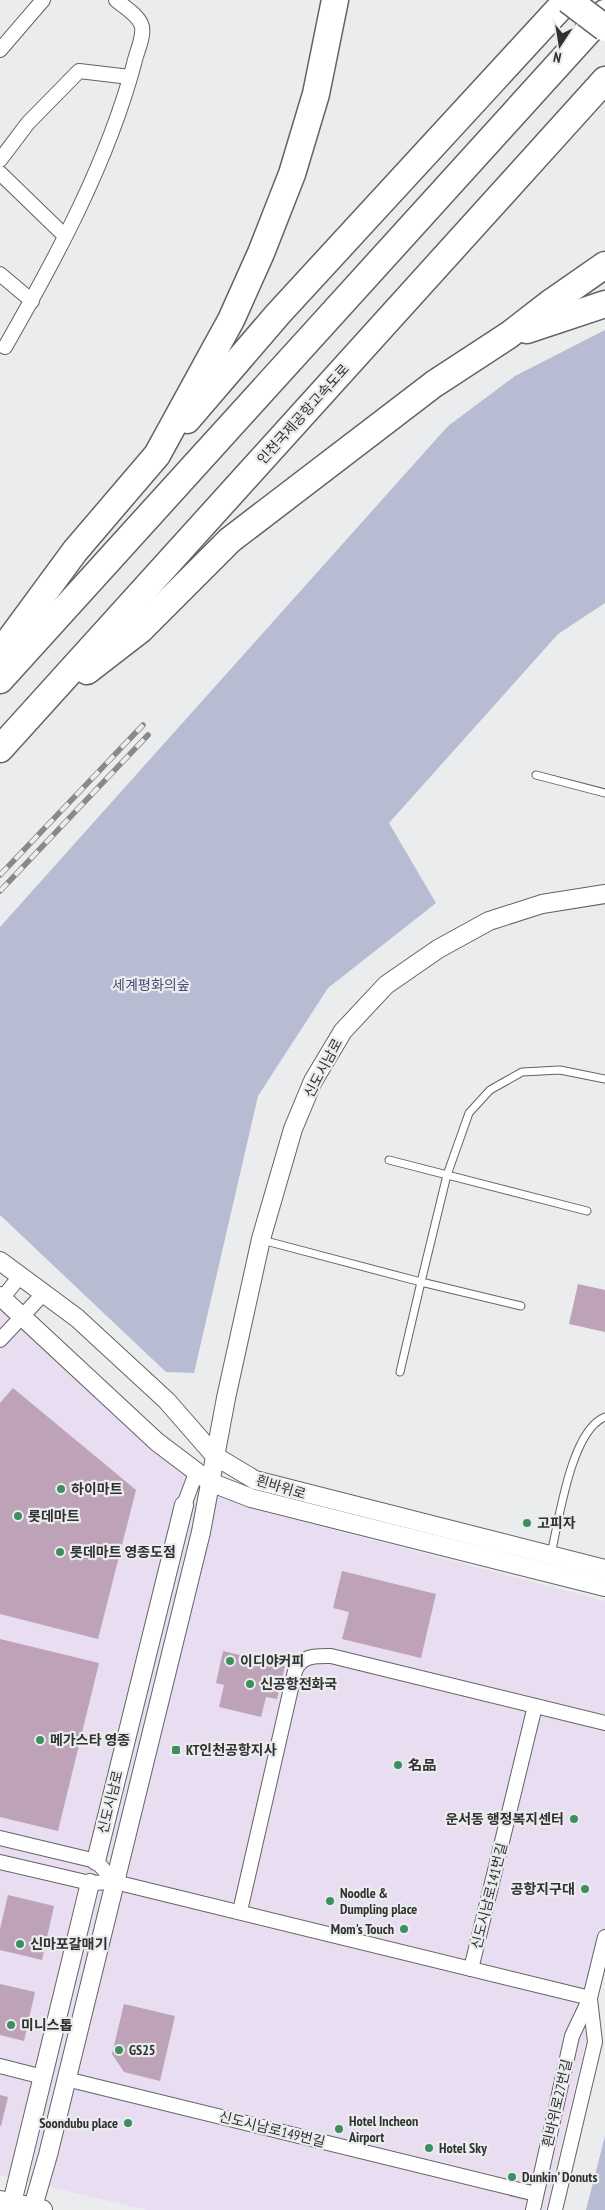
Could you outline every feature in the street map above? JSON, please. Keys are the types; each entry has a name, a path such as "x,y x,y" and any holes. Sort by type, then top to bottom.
{"highway":[{"path":"157,455 230,320 261,253 292,174 316,94 335,0"},
{"path":"0,654 75,551 278,314 567,0 605,28"},
{"path":"0,680 605,13"},
{"name":"인천국제공항고속도로","path":"0,749 605,80"},
{"path":"31,715 140,630 230,540 434,384 510,335 548,304 605,265"},
{"path":"510,335 605,304"}],"street":[{"path":"0,50 43,0"},
{"path":"5,348 66,236 110,140 130,78 143,29 141,21 116,0"},
{"path":"0,160 28,123 79,71 130,78"},
{"path":"0,173 66,236"},
{"path":"0,274 32,301"},
{"name":"신도시남로","path":"22,2207 66,2079 115,1882 201,1532 203,1478 226,1398 261,1240 293,1129 313,1082 343,1031 386,985 438,949 489,921 542,904 605,894"},
{"name":"흰바위로","path":"0,1261 77,1318 167,1401 211,1452 255,1480 272,1486 605,1569"},
{"path":"1,1298 21,1276"},
{"path":"0,1340 44,1292"},
{"name":"흰바위로","path":"1,1298 157,1442 203,1478 251,1498 605,1586"},
{"name":"신도시남로","path":"22,2207 43,2077 90,1883 184,1505 203,1478"},
{"path":"240,1912 294,1671 298,1663 305,1658 331,1656 605,1723"},
{"name":"신도시남로141번길","path":"471,1970 535,1706"},
{"path":"0,1838 96,1861 115,1882"},
{"path":"0,1862 90,1883 115,1882 590,1998"},
{"name":"흰바위로27번길","path":"533,2210 572,2036 590,1998 605,1937"},
{"name":"흰바위로27번길","path":"555,2210 595,2042 590,1998"},
{"path":"0,2066 43,2077"},
{"name":"신도시남로149번길","path":"66,2079 536,2194"}],"lane":[{"path":"536,775 605,793"},
{"path":"400,1372 447,1175 469,1113 490,1090 522,1072 560,1070 605,1080"},
{"path":"389,1160 587,1211"},
{"path":"261,1240 521,1306"},
{"path":"550,1556 574,1457 589,1428 605,1417"}],"shaded area":[{"path":"0,1286 239,1505 605,1601 605,1959 546,2210 147,2210 0,2175"}],"green space":[{"name":"세계평화의숲","path":"605,330 605,603 558,634 389,823 436,903 328,988 258,1096 194,1373 166,1372 0,1215 0,927 448,426 515,376"},
{"path":"605,2136 605,2210 586,2210"}],"building":[{"path":"578,1284 605,1290 605,1332 569,1324"},
{"name":"롯데마트 영종도점","path":"13,1388 136,1490 98,1639 0,1614 0,1403"},
{"path":"342,1571 436,1594 421,1658 342,1639 349,1612 333,1608"},
{"name":"메가스타 영종","path":"0,1639 99,1663 58,1831 0,1817"},
{"name":"신공항전화국","path":"223,1651 285,1666 277,1699 266,1697 261,1717 219,1707 224,1685 216,1683"},
{"path":"8,1895 54,1906 42,1960 0,1950 0,1929"},
{"path":"0,1984 35,1992 24,2041 0,2035"},
{"path":"124,2004 175,2016 160,2081 124,2072 112,2054"},
{"path":"0,2095 8,2097 1,2126 0,2126"}],"railway":[{"path":"0,875 143,725"},
{"path":"0,891 148,735"}],"place":[{"name":"하이마트","path":"61,1489"},
{"name":"롯데마트","path":"18,1516"},
{"name":"고피자","path":"527,1523"},
{"name":"롯데마트 영종도점","path":"60,1552"},
{"name":"이디야커피","path":"230,1661"},
{"name":"신공항전화국","path":"250,1684"},
{"name":"메가스타 영종","path":"40,1740"},
{"name":"KT인천공항지사","path":"176,1750"},
{"name":"名品","path":"398,1765"},
{"name":"운서동 행정복지센터","path":"574,1819"},
{"name":"공항지구대","path":"585,1889"},
{"name":"Noodle & Dumpling place","path":"330,1901"},
{"name":"Mom's Touch","path":"404,1929"},
{"name":"신마포갈매기","path":"20,1944"},
{"name":"미니스톱","path":"11,2025"},
{"name":"GS25","path":"119,2050"},
{"name":"Soondubu place","path":"128,2123"},
{"name":"Hotel Incheon Airport","path":"339,2129"},
{"name":"Hotel Sky","path":"429,2148"},
{"name":"Dunkin' Donuts","path":"512,2177"}]}
